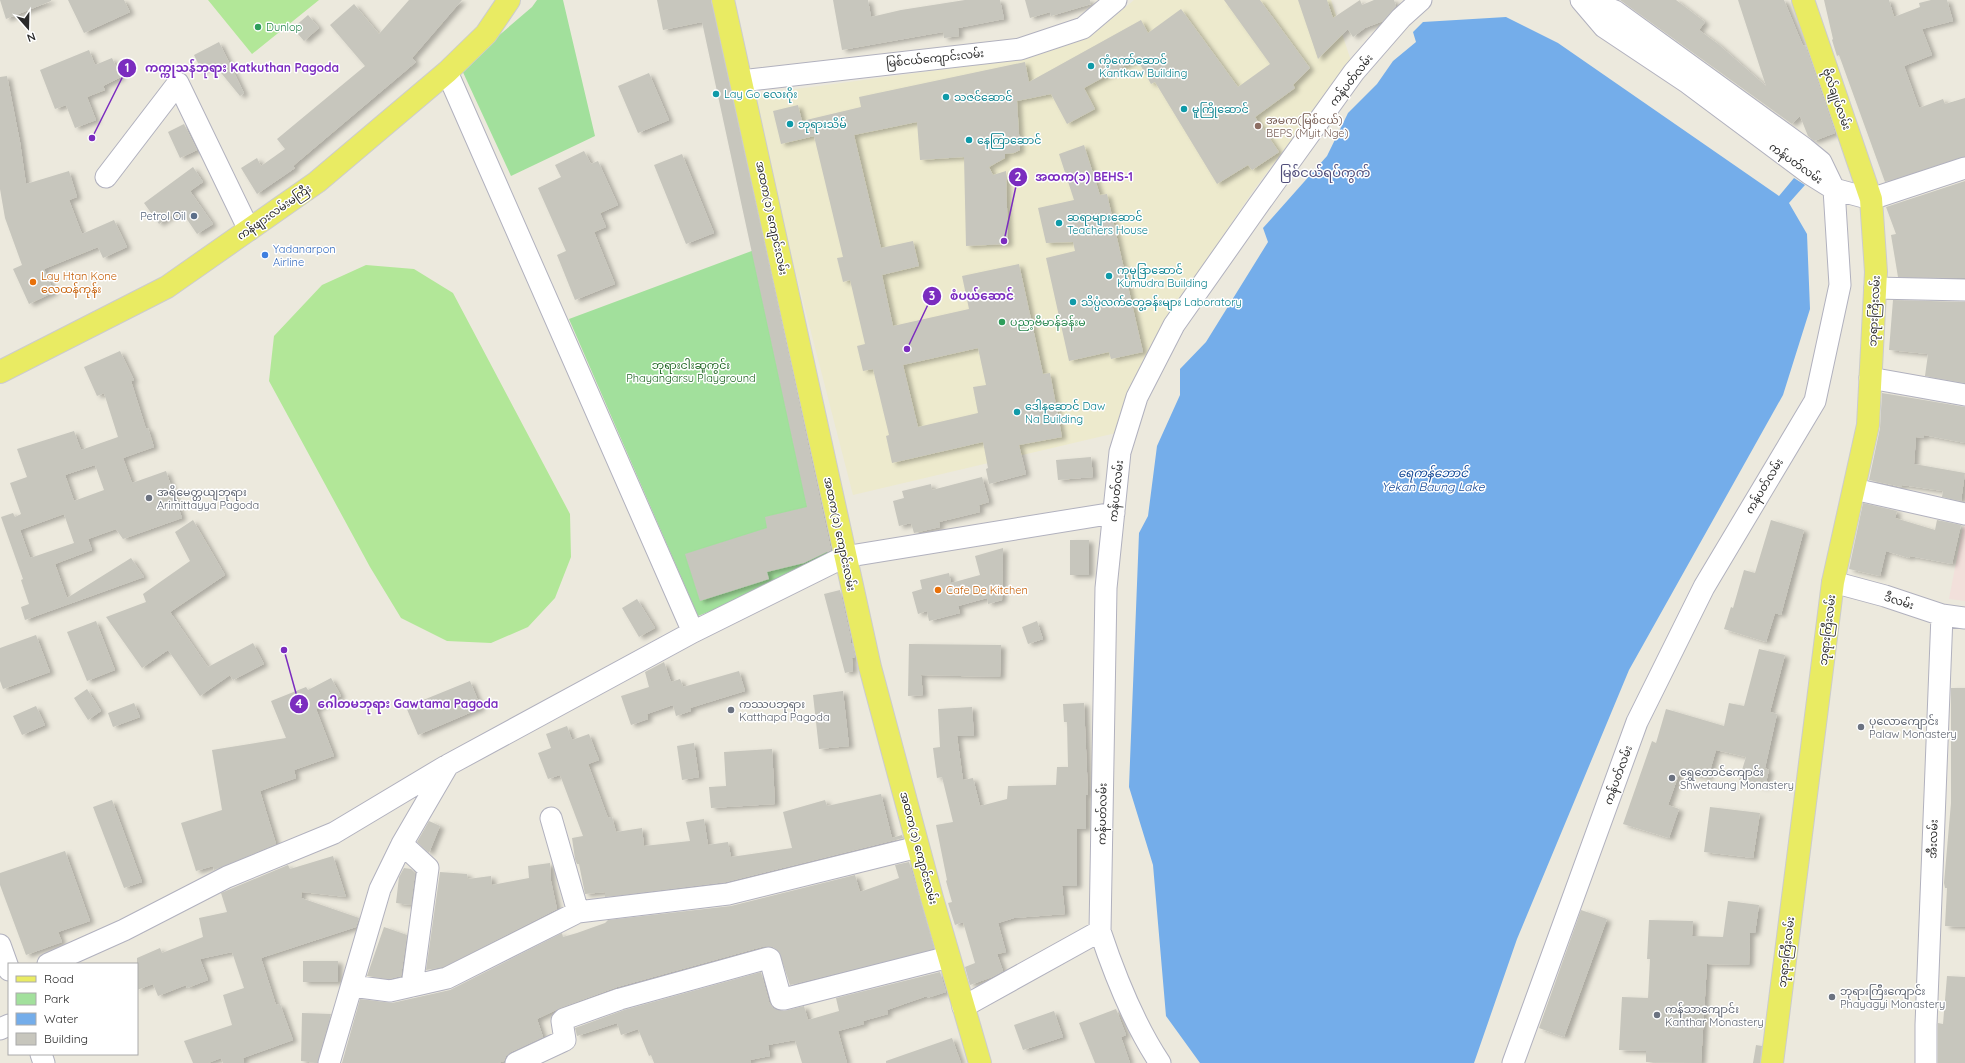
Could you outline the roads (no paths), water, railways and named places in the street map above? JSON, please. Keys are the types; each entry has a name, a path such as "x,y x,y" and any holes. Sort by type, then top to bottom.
{"main road":[{"name":"ကန်ဖျားလမ်းမကြီး","path":"0,372 167,287 317,182 446,72 486,34 509,0"},
{"name":"အထက(၁) ကျောင်းလမ်း","path":"723,0 844,557 870,667 918,848 980,1063"},
{"name":"ဗိုလ်ချုပ်လမ်း","path":"1803,0 1871,199"},
{"name":"ဘုရားကြီးလမ်း","path":"1772,1063 1833,582 1868,425 1876,272 1871,199"}],"street":[{"name":"မြစ်ငယ်ကျောင်းလမ်း","path":"741,81 1020,49 1083,28 1116,0"},
{"name":"ကန်ပတ်လမ်း","path":"1160,1063 1147,1044 1109,960 1100,931 1106,588 1120,452 1137,397 1174,325 1354,72 1401,18 1421,0"},
{"name":"ကန်ပတ်လမ်း","path":"1512,1063 1637,722 1704,587 1815,401 1840,285 1834,189 1810,174 1688,83 1604,27 1581,0"},
{"path":"1586,0 1615,11 1804,148 1822,162 1834,189 1871,199 1965,168"},
{"path":"446,72 693,632"},
{"path":"106,177 178,83 249,230"},
{"path":"1875,288 1965,290"},
{"path":"1870,378 1965,395"},
{"path":"1854,489 1965,514"},
{"path":"50,963 124,930 227,877 334,833 448,765 693,632 844,557 1114,513"},
{"name":"ဒီလမ်း","path":"1833,582 1885,596 1942,615 1965,618"},
{"name":"အီးလမ်း","path":"1926,1063 1942,615"},
{"path":"329,1063 380,888 402,844 448,765"},
{"path":"551,818 578,912"},
{"path":"402,844 428,868 412,986"},
{"path":"352,986 390,991 447,978 578,912 728,894 918,848"},
{"path":"963,1007 1100,931"},
{"path":"0,945 8,967"},
{"path":"516,1063 565,1040 562,1021 564,1019 620,999 768,958 770,959 781,999 784,999 949,957"}],"water":[{"name":"ရေကန်ဘောင် Yekan Baung Lake","path":"1506,17 1558,43 1779,196 1794,178 1805,185 1789,203 1807,234 1810,309 1783,395 1629,670 1517,939 1474,1063 1200,1063 1166,1016 1153,865 1129,787 1139,533 1148,516 1157,446 1180,395 1180,369 1206,342 1268,242 1263,228 1327,156 1348,113 1377,84 1393,61 1416,42 1413,32 1423,22"}],"place":[{"name":"Dunlop","path":"258,27"},
{"name":"ကံ့ကော်ဆောင် Kantkaw Building","path":"1091,66"},
{"name":"Lay Go လေးဂိုး","path":"716,94"},
{"name":"သဇင်ဆောင်","path":"946,97"},
{"name":"မူကြိုဆောင်","path":"1184,109"},
{"name":"ဘုရားသိမ်","path":"790,124"},
{"name":"အမက(မြစ်ငယ်) BEPS (Myit Nge)","path":"1258,126"},
{"name":"ကက္ကုသန်ဘုရား Katkuthan Pagoda","path":"92,138"},
{"name":"နေကြာဆောင်","path":"969,140"},
{"name":"Petrol Oil","path":"194,216"},
{"name":"ဆရာများဆောင် Teachers House","path":"1059,223"},
{"name":"အထက(၁) BEHS-1","path":"1004,241"},
{"name":"Yadanarpon Airline","path":"265,255"},
{"name":"ကုမုဒြာဆောင် Kumudra Building","path":"1109,276"},
{"name":"Lay Htan Kone လေထန်ကုန်း","path":"33,282"},
{"name":"သိပ္ပံလက်တွေ့ခန်းများ Laboratory","path":"1073,302"},
{"name":"ပညာ့ဗိမာန်ခန်းမ","path":"1002,322"},
{"name":"စံပယ်ဆောင်","path":"907,349"},
{"name":"ဒေါနဆောင် Daw Na Building","path":"1017,412"},
{"name":"အရိမေတ္တယျဘုရား Arimittayya Pagoda","path":"149,498"},
{"name":"Cafe De Kitchen","path":"938,590"},
{"name":"ဂေါတမဘုရား Gawtama Pagoda","path":"284,650"},
{"name":"ကဿပဘုရား Katthapa Pagoda","path":"731,710"},
{"name":"ပုလောကျောင်း Palaw Monastery","path":"1861,727"},
{"name":"ရွှေတောင်ကျောင်း Shwetaung Monastery","path":"1672,778"},
{"name":"ဘုရားကြီးကျောင်း Phayagyi Monastery","path":"1832,997"},
{"name":"ကန်သာကျောင်း Kanthar Monastery","path":"1657,1015"}],"district":[{"name":"မြစ်ငယ်ရပ်ကွက်","path":"1325,172"}],"park label":[{"name":"ဘုရားငါးဆူကွင်း Phayangarsu Playground","path":"691,371"}]}
